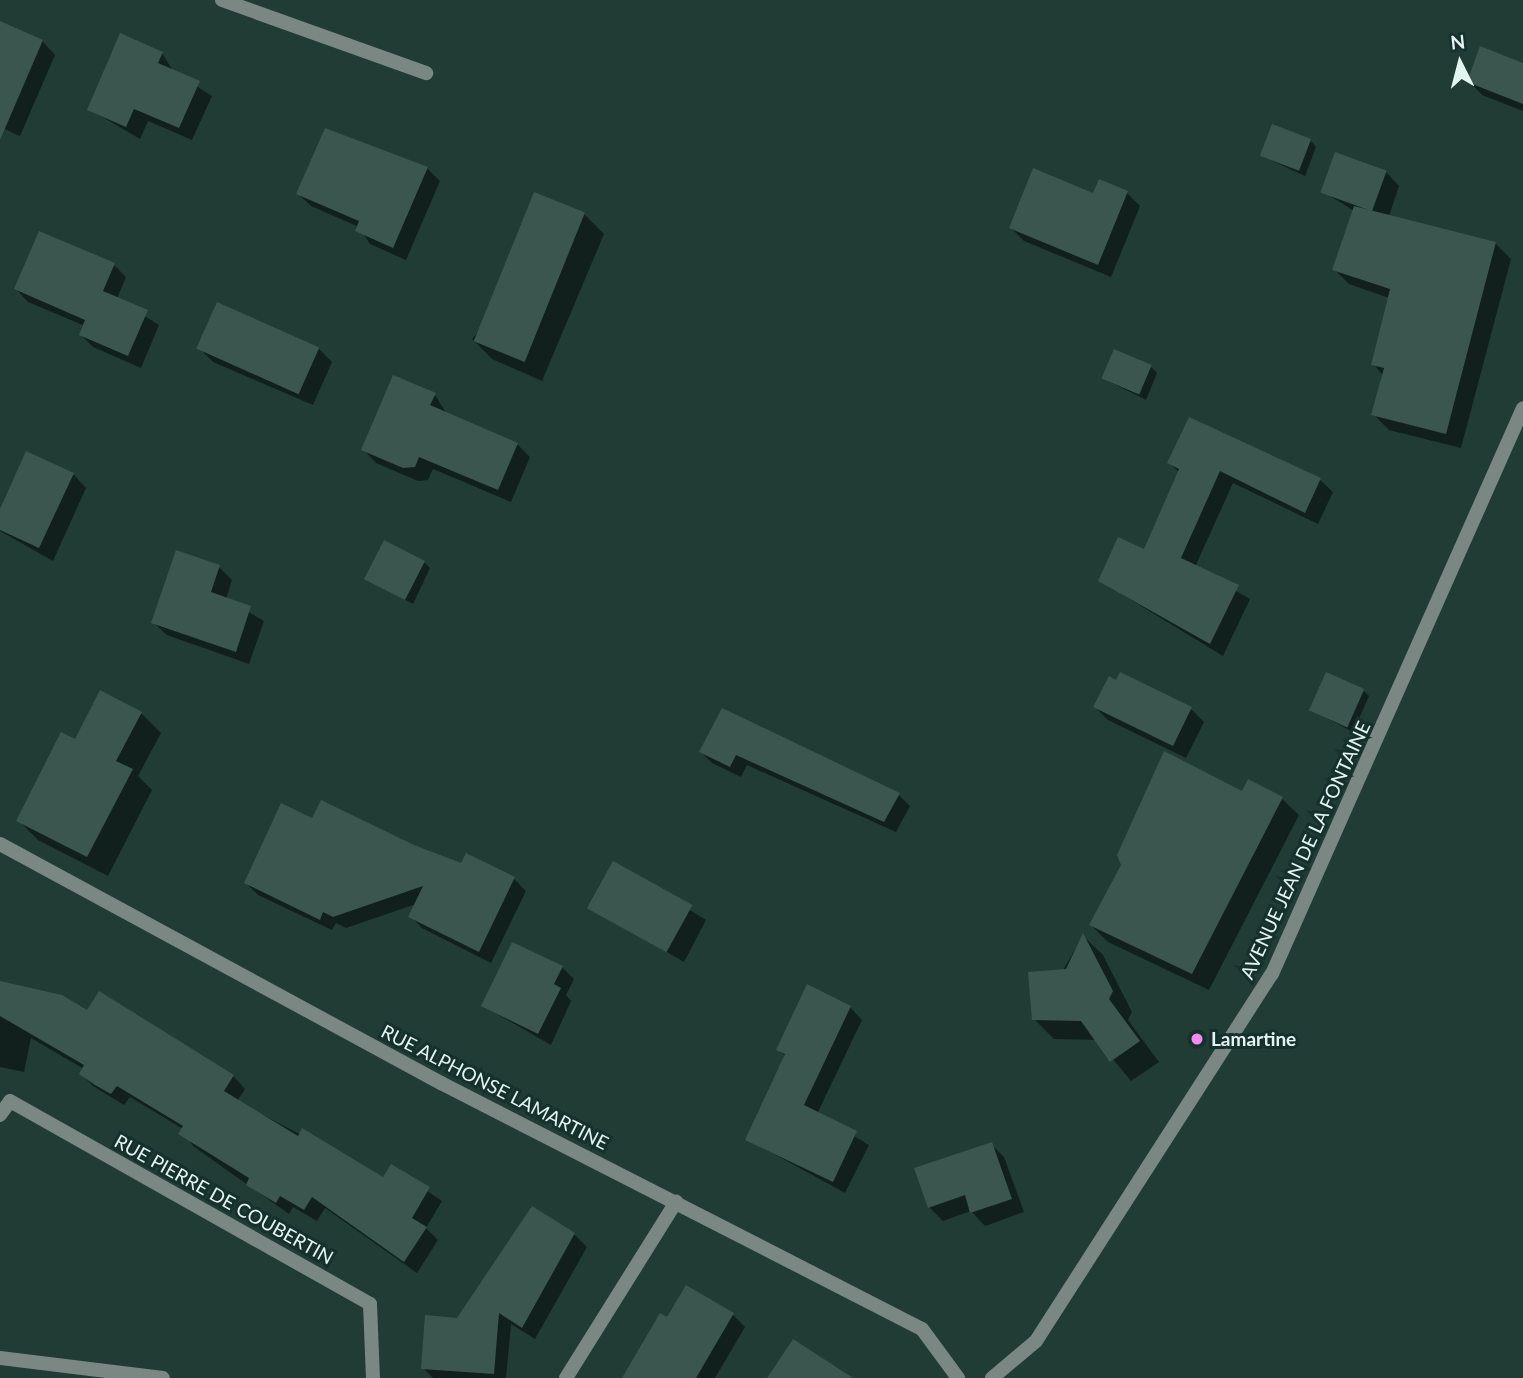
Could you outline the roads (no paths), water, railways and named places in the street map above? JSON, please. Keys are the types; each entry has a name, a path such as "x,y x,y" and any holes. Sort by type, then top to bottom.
{"street":[{"path":"222,0 426,73"},
{"name":"AVENUE JEAN DE LA FONTAINE","path":"992,1378 1036,1341 1272,974 1523,408"},
{"name":"RUE ALPHONSE LAMARTINE","path":"0,844 676,1202 922,1329 958,1378"},
{"name":"RUE PIERRE DE COUBERTIN","path":"0,1115 10,1101 370,1304 373,1378"},
{"path":"566,1378 676,1202"},
{"path":"0,1358 163,1378"}],"place":[{"name":"Lamartine","path":"1197,1039"}]}
